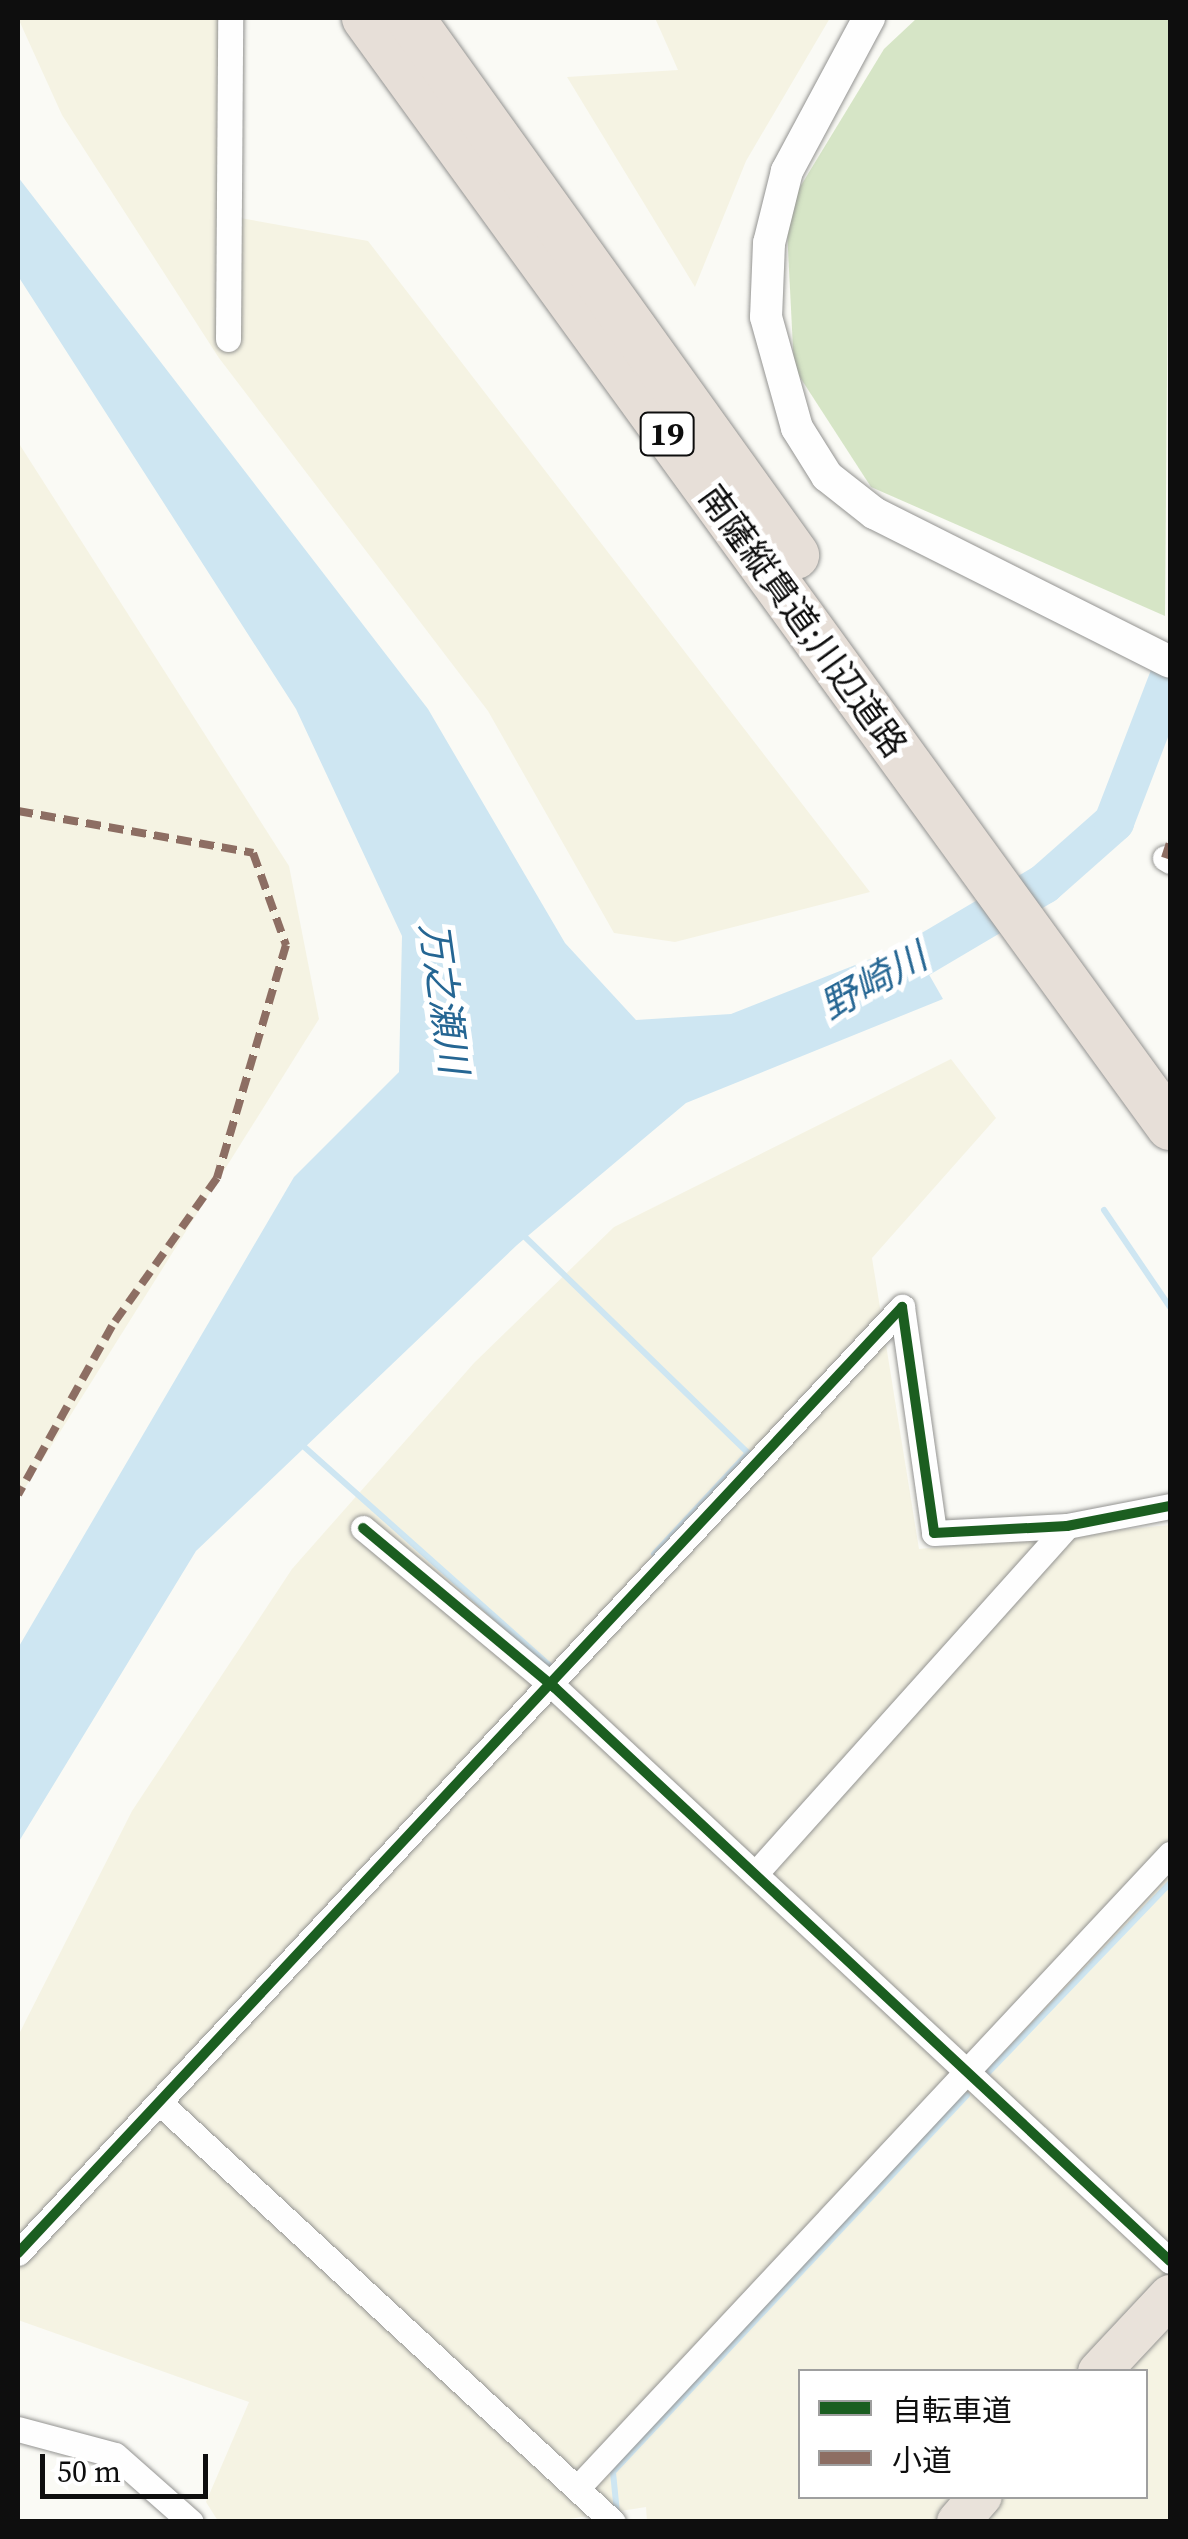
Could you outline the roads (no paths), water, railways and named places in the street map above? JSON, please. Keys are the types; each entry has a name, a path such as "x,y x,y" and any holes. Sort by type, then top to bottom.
{"highway":[{"name":"南薩縦貫道;川辺道路","path":"366,18 981,840"},
{"name":"南薩縦貫道;川辺道路","path":"410,18 981,840 1063,954 1158,1072 1170,1126"},
{"name":"19","path":"1158,1072 1170,1135"},
{"path":"1102,2369 1170,2296"},
{"path":"958,2522 978,2499"}],"street":[{"path":"228,340 230,18"},
{"path":"870,18 786,171 769,243 766,317 792,414 827,476 874,513 1090,628 1170,662"},
{"path":"18,2252 554,1687 902,1307 934,1534 1067,1526 1170,1506"},
{"path":"760,1869 1067,1526"},
{"path":"364,1528 554,1687 760,1869 966,2078 1170,2262"},
{"path":"582,2483 966,2078 1170,1854"},
{"path":"160,2103 582,2483 612,2521"},
{"path":"18,2429 114,2455 191,2522"}],"water":[{"name":"万之瀬川","path":"18,177 428,709 565,943 636,1020 731,1014 911,943 943,999 686,1103 517,1245 196,1551 18,1843 18,1648 294,1177 399,1072 402,936 296,709 18,276"}],"waterway":[{"name":"野崎川","path":"873,985 1044,884 1114,822 1170,676"},
{"path":"1104,1210 1170,1307"},
{"path":"522,1234 748,1453 654,1554"},
{"path":"301,1444 550,1666"},
{"path":"984,2077 1170,1883"},
{"path":"617,2513 613,2472 967,2095"}]}
